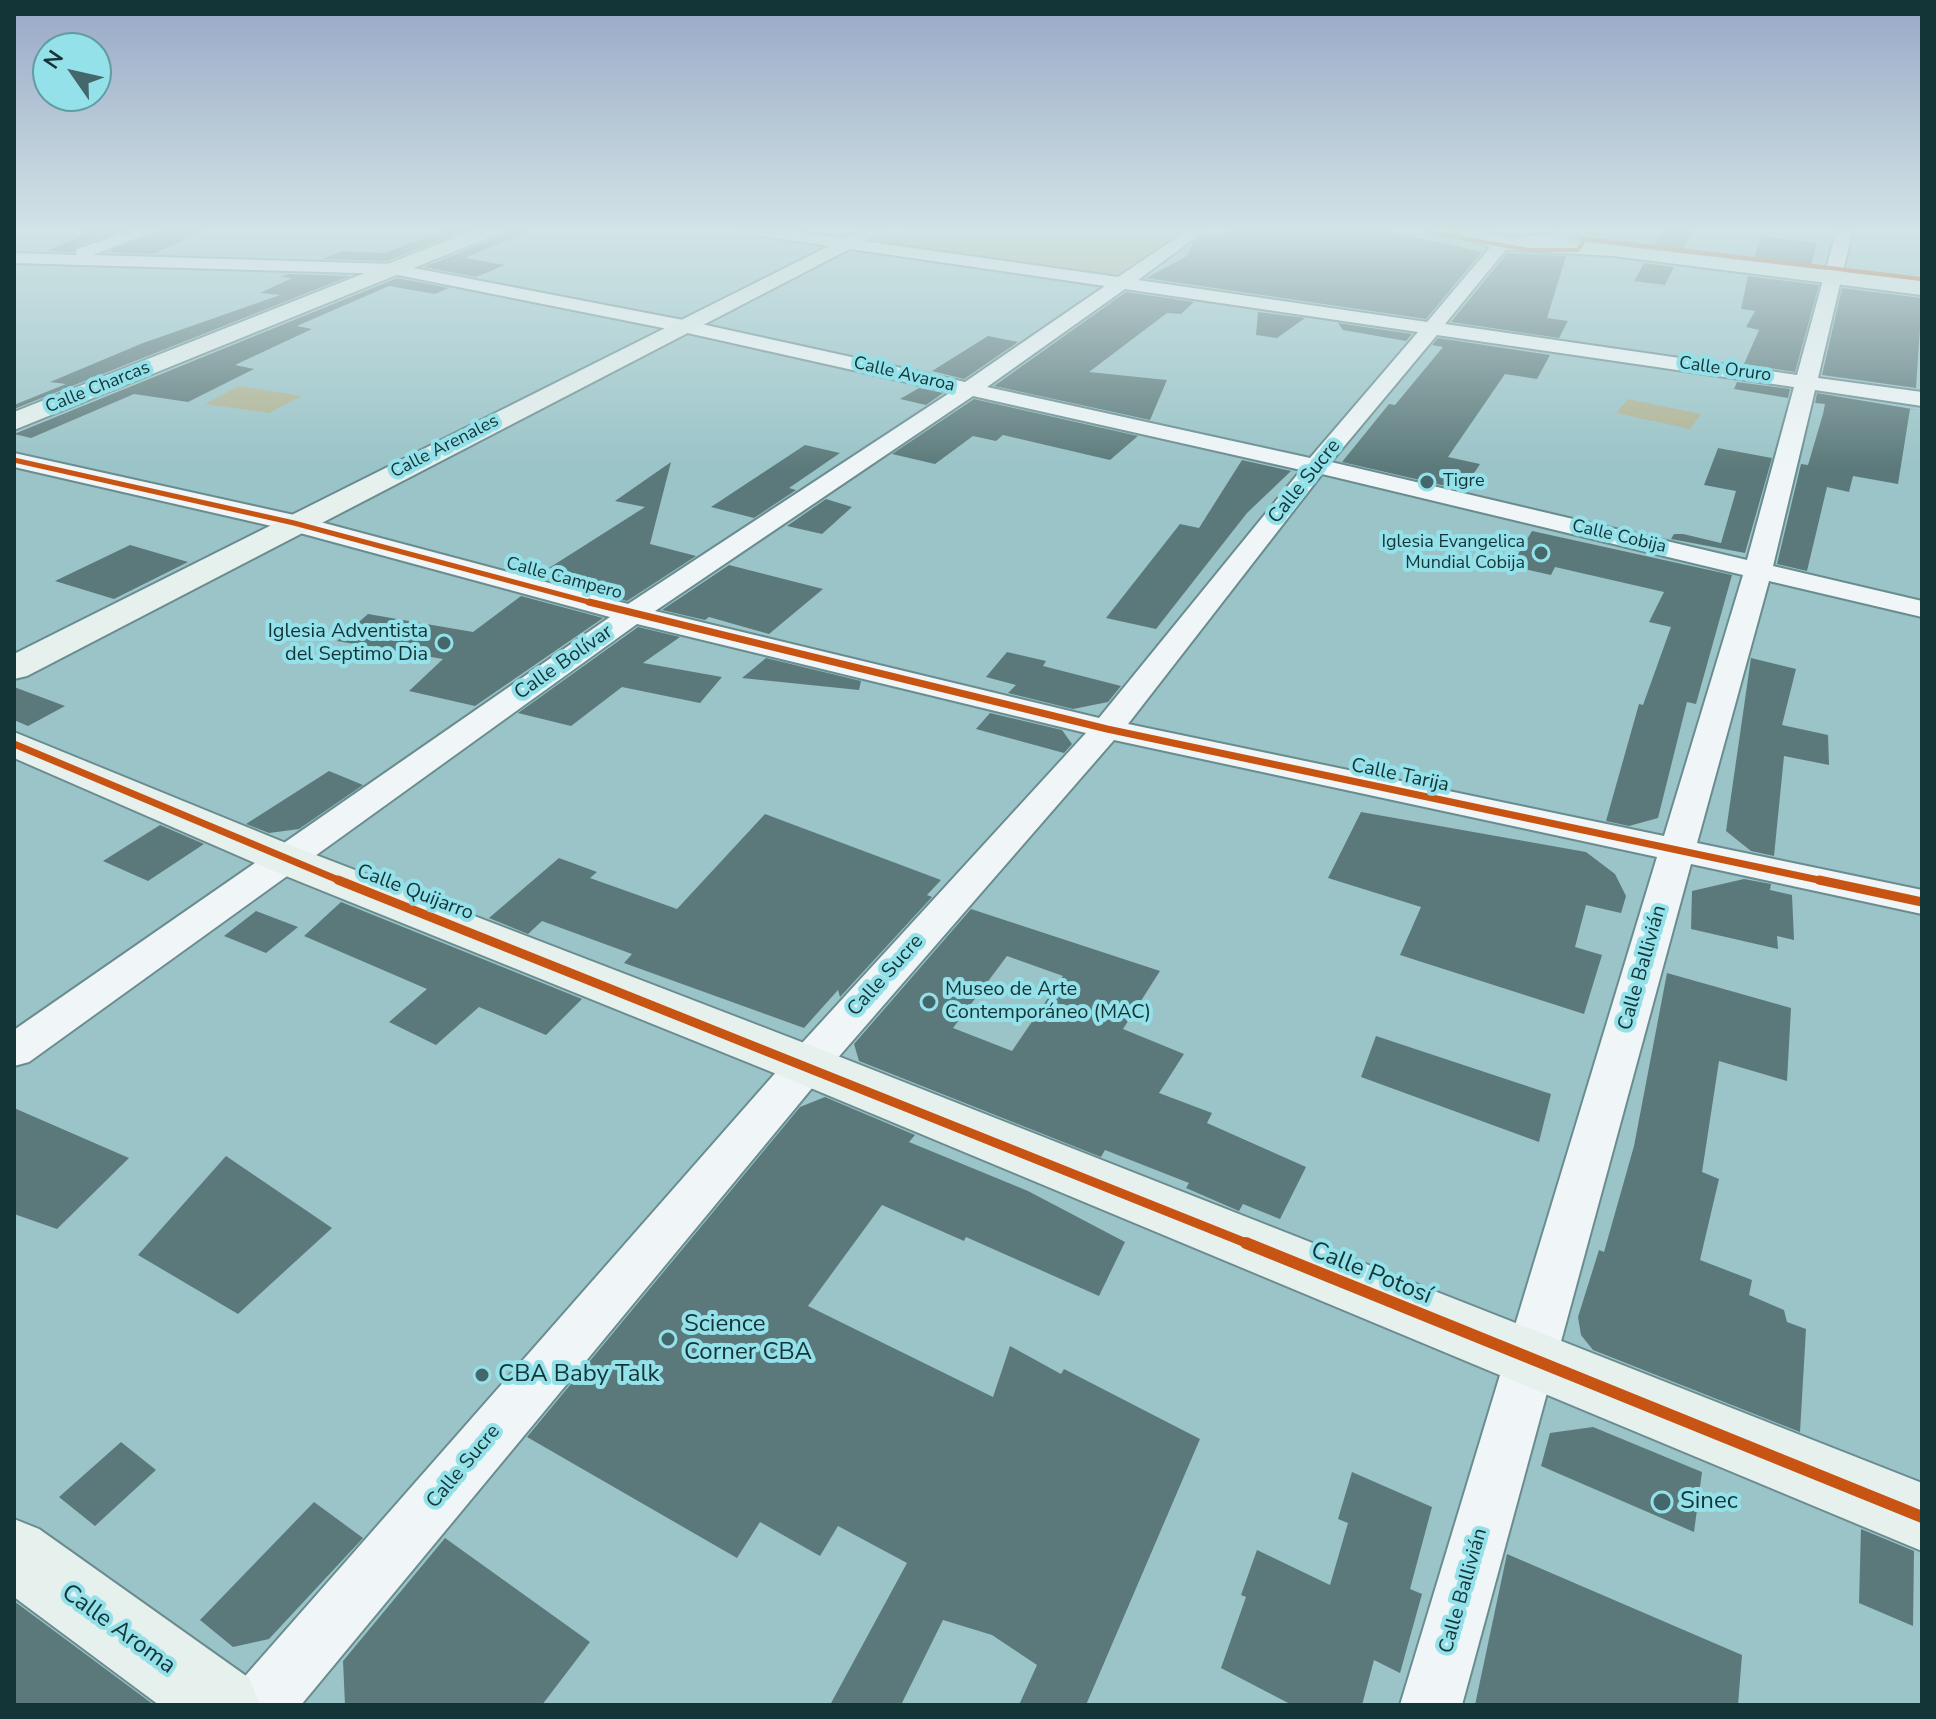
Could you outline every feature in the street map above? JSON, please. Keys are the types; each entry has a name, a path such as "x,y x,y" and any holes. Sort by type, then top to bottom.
{"street":[{"name":"Calle Charcas","path":"14,422 293,309"},
{"name":"Calle Avaroa","path":"598,309 1316,466"},
{"name":"Calle Arenales","path":"14,668 717,309"},
{"name":"Calle Bolívar","path":"14,1051 632,614 1085,309"},
{"name":"Calle Oruro","path":"1296,309 1922,399"},
{"name":"Calle Sucre","path":"261,1705 807,1065 1107,729 1316,466 1433,329 1446,309"},
{"name":"Calle Ballivián","path":"1431,1705 1758,570 1824,309"},
{"name":"Calle Campero","path":"14,460 294,523 632,614 1107,729"},
{"name":"Calle Cobija","path":"1316,466 1922,609"},
{"name":"Calle Tarija","path":"1107,729 1922,902"},
{"name":"Calle Quijarro","path":"14,744 287,860 807,1065"},
{"name":"Calle Potosí","path":"807,1065 1529,1361 1922,1517"},
{"name":"Calle Aroma","path":"14,1554 222,1705"}],"green space":[{"path":"239,386 302,396 269,413 205,404"},
{"path":"1628,399 1701,414 1690,429 1616,413"}],"building":[{"path":"239,309 266,309 14,409 14,405 66,384 50,382 143,343"},
{"path":"320,309 336,309 297,326 312,329 235,365 254,369 188,402 134,394 31,438 14,434"},
{"path":"1102,309 1186,309 1181,314 1167,313 1089,372 1167,380 1150,420 994,386"},
{"path":"1359,309 1434,309 1426,319"},
{"path":"1461,309 1550,309 1547,318 1568,321 1559,338 1451,322"},
{"path":"1743,309 1812,309 1795,372 1744,364 1759,330 1746,327 1755,311"},
{"path":"1837,309 1921,309 1916,388 1822,375"},
{"path":"1258,312 1305,318 1277,338 1256,335"},
{"path":"1338,323 1412,334 1406,341 1343,330"},
{"path":"988,336 1018,342 964,379 932,371"},
{"path":"1438,338 1550,355 1537,379 1505,374 1448,457 1480,464 1463,490 1342,462 1389,404 1395,405 1443,347 1432,345"},
{"path":"1737,382 1790,389 1788,398 1734,389"},
{"path":"919,388 943,393 926,405 900,399"},
{"path":"1817,393 1918,410 1910,409 1898,484 1853,476 1849,492 1827,487 1807,571 1777,564 1801,464 1808,465 1823,414 1825,404 1815,403"},
{"path":"974,399 1138,436 1110,460 1003,435 996,441 973,436 935,464 892,454"},
{"path":"805,445 840,453 789,488 796,490 754,518 711,507"},
{"path":"1718,448 1772,458 1745,553 1671,539 1674,534 1683,534 1721,543 1736,491 1704,485"},
{"path":"1242,460 1291,471 1247,513 1156,629 1106,618 1180,524 1199,528"},
{"path":"671,462 650,544 696,556 627,601 544,578 556,569 549,568 645,507 615,501"},
{"path":"826,499 852,507 822,534 787,526"},
{"path":"1532,531 1732,575 1696,704 1687,702 1658,818 1629,826 1606,821 1639,704 1643,705 1671,627 1649,622 1664,592 1555,567 1551,575 1511,566"},
{"path":"130,545 188,562 114,599 55,581"},
{"path":"729,565 823,589 769,634 709,617 705,620 662,610"},
{"path":"521,596 603,618 475,706 409,691 443,659 337,641 368,614 473,632"},
{"path":"638,627 680,637 643,663 722,677 700,703 622,687 571,726 518,713"},
{"path":"1007,652 1046,661 1043,666 1121,686 1108,702 1073,709 1008,693 1016,685 986,677"},
{"path":"766,658 861,681 859,690 742,678"},
{"path":"1751,658 1796,669 1782,725 1828,735 1829,765 1784,756 1774,856 1751,851 1726,831"},
{"path":"14,687 65,706 28,726 14,720"},
{"path":"990,713 1062,730 1072,744 1064,753 976,729"},
{"path":"329,771 363,785 299,829 269,833 246,824"},
{"path":"1361,812 1586,852 1615,874 1626,896 1621,913 1586,905 1575,947 1602,955 1584,1014 1400,955 1421,907 1328,878"},
{"path":"765,814 941,880 927,895 932,897 840,997 838,990 804,1028 624,963 632,954 542,921 528,934 489,918 559,858 597,872 590,878 677,909"},
{"path":"160,825 204,844 148,881 103,861"},
{"path":"1744,879 1771,884 1770,890 1792,895 1794,940 1777,936 1778,949 1691,929 1692,891"},
{"path":"341,902 582,999 546,1035 479,1007 436,1045 389,1022 427,989 304,936"},
{"path":"971,909 1160,971 1123,1029 1184,1054 1159,1093 1212,1113 1207,1123 1306,1167 1280,1219 1243,1204 1239,1211 1186,1188 1189,1183 1105,1150 1101,1157 859,1061 854,1044","holes":["1007,956 1063,976 1012,1051 953,1028"]},
{"path":"256,911 298,927 266,953 224,936"},
{"path":"1667,973 1791,1008 1787,1081 1719,1061 1702,1172 1719,1179 1700,1260 1752,1280 1749,1295 1784,1310 1787,1322 1806,1329 1800,1432 1593,1350 1581,1335 1578,1317 1599,1250 1604,1252 1634,1146"},
{"path":"1376,1036 1551,1094 1539,1142 1361,1077"},
{"path":"825,1097 915,1135 909,1142 1028,1191 1125,1242 1099,1296 966,1237 964,1241 882,1205 808,1306 993,1397 1010,1346 1061,1374 1064,1369 1200,1439 1086,1705 1019,1705 1037,1665 992,1635 943,1620 901,1705 830,1705 907,1563 838,1526 820,1556 760,1522 737,1558 527,1437 800,1107"},
{"path":"14,1108 129,1158 57,1229 14,1214"},
{"path":"226,1156 332,1228 238,1314 138,1255"},
{"name":"Sinec","path":"1593,1427 1702,1472 1694,1532 1541,1466 1550,1433"},
{"path":"121,1442 156,1470 95,1526 59,1497"},
{"path":"1352,1472 1432,1507 1410,1589 1422,1594 1400,1673 1374,1660 1362,1705 1292,1705 1221,1668 1246,1597 1241,1595 1257,1550 1330,1585 1348,1523 1338,1519"},
{"path":"314,1502 363,1538 269,1639 233,1647 200,1620"},
{"path":"1861,1529 1914,1551 1913,1626 1859,1603"},
{"path":"445,1538 590,1642 542,1705 345,1705 343,1661"},
{"path":"1507,1554 1742,1655 1738,1705 1475,1705"},
{"path":"14,1601 154,1705 14,1705"}],"cycle path":[{"path":"14,460 294,523 632,614 1107,729 1922,902"},
{"path":"14,744 287,860 807,1065 1922,1517"}],"place":[{"name":"Tigre","path":"1427,482"},
{"name":"Iglesia Evangelica Mundial Cobija","path":"1541,553"},
{"name":"Iglesia Adventista del Septimo Dia","path":"444,643"},
{"name":"Museo de Arte Contemporáneo (MAC)","path":"929,1002"},
{"name":"Science Corner CBA","path":"668,1339"},
{"name":"CBA Baby Talk","path":"482,1375"},
{"name":"Sinec","path":"1662,1502"}]}
